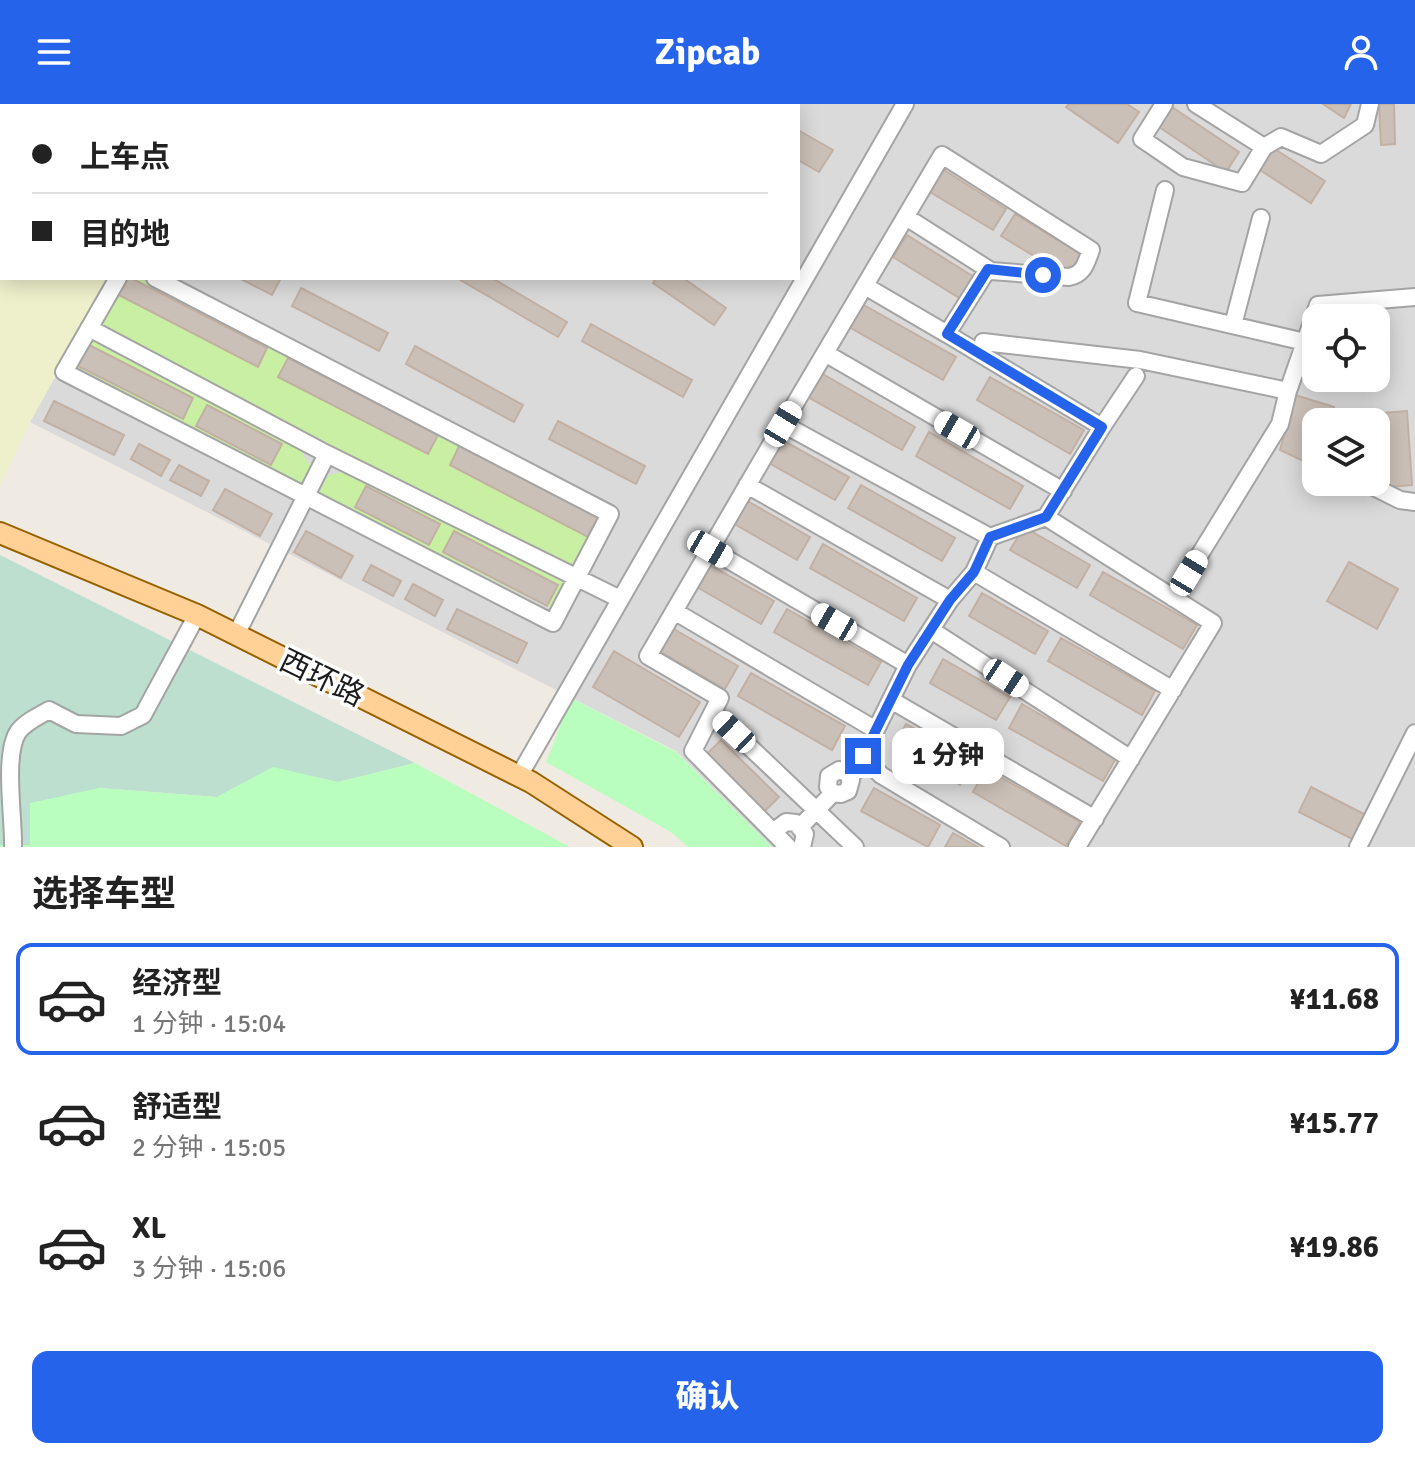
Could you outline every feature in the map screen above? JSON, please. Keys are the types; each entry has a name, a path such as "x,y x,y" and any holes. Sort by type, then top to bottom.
{"main road":[{"name":"西环路","path":"0,533 197,615 519,776 632,847"}],"street":[{"path":"519,776 905,104"},
{"path":"1164,104 1142,139 1183,167 1242,183 1264,147 1281,137 1321,154 1365,125 1370,104"},
{"path":"1196,104 1264,147"},
{"path":"788,847 693,751 720,698 648,656 942,155 1091,250 1084,268 1077,275 1069,277 988,269 906,217"},
{"path":"1165,190 1137,303 1302,341"},
{"path":"1233,325 1261,218"},
{"path":"947,334 988,269"},
{"path":"117,280 64,372 553,623 610,514 159,280"},
{"path":"865,286 1102,427"},
{"path":"1330,304 1415,297"},
{"path":"89,328 327,454 620,599"},
{"path":"983,342 1140,360 1288,391"},
{"path":"1173,598 1280,424 1302,351"},
{"path":"825,353 1063,491"},
{"path":"801,826 833,793 848,791 850,777 908,665 950,600 974,572 990,537 1046,517 1136,376"},
{"path":"783,424 990,537"},
{"path":"236,635 327,454"},
{"path":"747,485 950,600"},
{"path":"1390,495 1415,502"},
{"path":"1046,517 1213,623 1077,847"},
{"path":"710,549 908,665"},
{"path":"974,572 1173,690"},
{"path":"674,611 876,730"},
{"path":"13,847 10,765 17,733 49,710 76,724 106,726 121,726 143,715 197,615"},
{"path":"931,630 1131,759"},
{"path":"891,700 1095,819"},
{"path":"713,712 855,847"},
{"path":"1358,847 1415,733"},
{"path":"863,756 881,775 1001,847"},
{"path":"773,832 786,822 801,826"},
{"path":"801,826 806,839 802,847"}],"shaded area":[{"path":"800,104 1415,104 1415,847 772,847 676,751 30,422 109,280 800,280"}],"green space":[{"path":"0,280 109,280 30,422 0,486"},
{"path":"135,280 142,280 601,516 572,568 96,325 117,294 258,366 267,348","holes":["279,377 438,435 428,454","459,446 597,517 588,536 450,466"]},
{"path":"90,335 302,445 303,455 311,466 300,485 71,369","holes":["90,345 193,398 183,419 79,366","207,405 282,443 272,464 197,426"]},
{"path":"346,468 565,577 570,585 555,610 318,495 328,475 344,472","holes":["365,487 439,524 429,545 355,507","454,532 557,584 547,605 444,553"]},
{"path":"0,555 415,763 338,782 272,768 217,797 99,788 30,846 0,845"},
{"path":"571,698 676,752 772,847 688,847 671,832 546,762"},
{"path":"415,763 570,847 0,847 30,845 30,803 99,788 217,797 273,767 338,782"}],"building":[{"path":"1069,104 1127,104 1139,112 1118,143 1066,107"},
{"path":"1323,104 1351,104 1344,118"},
{"path":"1379,104 1394,104 1395,144 1381,145"},
{"path":"1172,107 1239,152 1226,172 1159,127"},
{"path":"800,131 833,150 819,172 800,161"},
{"path":"1273,148 1325,181 1311,203 1260,170"},
{"path":"939,167 1006,209 993,230 925,189"},
{"path":"1015,214 1082,255 1069,277 1001,236"},
{"path":"907,235 974,277 961,299 893,257"},
{"path":"124,280 135,280 267,348 258,367 117,294"},
{"path":"243,280 280,280 272,295"},
{"path":"460,280 495,280 567,322 558,337"},
{"path":"655,280 686,280 726,308 714,325 653,283"},
{"path":"301,288 388,333 379,351 292,306"},
{"path":"862,304 956,357 943,380 849,327"},
{"path":"591,324 692,380 683,397 582,341"},
{"path":"89,345 193,398 183,419 78,366"},
{"path":"415,346 523,405 514,422 406,364"},
{"path":"288,358 438,435 428,454 278,377"},
{"path":"821,373 915,427 902,450 808,397"},
{"path":"990,377 1084,430 1070,454 977,400"},
{"path":"1295,395 1334,407 1302,408 1302,460 1280,450"},
{"path":"54,401 124,435 114,455 44,421"},
{"path":"207,405 282,444 271,465 196,426"},
{"path":"1407,411 1412,485 1390,487 1390,412"},
{"path":"558,421 645,466 636,484 549,439"},
{"path":"929,432 1023,486 1010,509 916,456"},
{"path":"782,440 849,477 835,500 769,463"},
{"path":"139,444 170,460 161,476 131,459"},
{"path":"459,446 598,517 588,537 450,465"},
{"path":"179,465 209,481 201,496 170,480"},
{"path":"861,485 955,538 942,561 848,508"},
{"path":"366,486 440,524 429,545 355,507"},
{"path":"225,489 272,514 260,536 213,510"},
{"path":"744,499 810,537 797,560 731,522"},
{"path":"1024,527 1090,565 1077,588 1010,550"},
{"path":"306,531 353,556 341,578 294,552"},
{"path":"454,531 558,585 547,606 443,552"},
{"path":"823,544 917,598 904,621 810,568"},
{"path":"1349,562 1398,589 1377,629 1327,601"},
{"path":"708,564 774,601 761,624 695,586"},
{"path":"371,565 401,581 393,596 363,580"},
{"path":"1103,572 1197,625 1183,649 1090,595"},
{"path":"413,584 443,600 435,616 405,599"},
{"path":"982,593 1048,631 1035,654 969,616"},
{"path":"457,609 527,643 517,663 447,629"},
{"path":"787,609 881,662 868,685 774,632"},
{"path":"672,628 738,666 725,689 659,651"},
{"path":"1061,638 1155,691 1142,715 1048,661"},
{"path":"614,651 700,702 679,737 593,687"},
{"path":"943,659 1010,697 996,720 930,683"},
{"path":"751,673 845,726 832,750 738,696"},
{"path":"1022,704 1116,758 1103,781 1009,728"},
{"path":"906,724 973,761 960,785 893,747"},
{"path":"721,740 779,797 760,816 702,759"},
{"path":"986,769 1080,822 1066,846 973,792"},
{"path":"1311,787 1366,815 1354,840 1299,812"},
{"path":"874,788 940,825 928,847 861,811"},
{"path":"953,833 978,847 945,847"}],"route":[{"path":"863,756 908,665 950,600 974,572 990,537 1046,517 1102,427 947,334 988,269 1043,275"}]}
